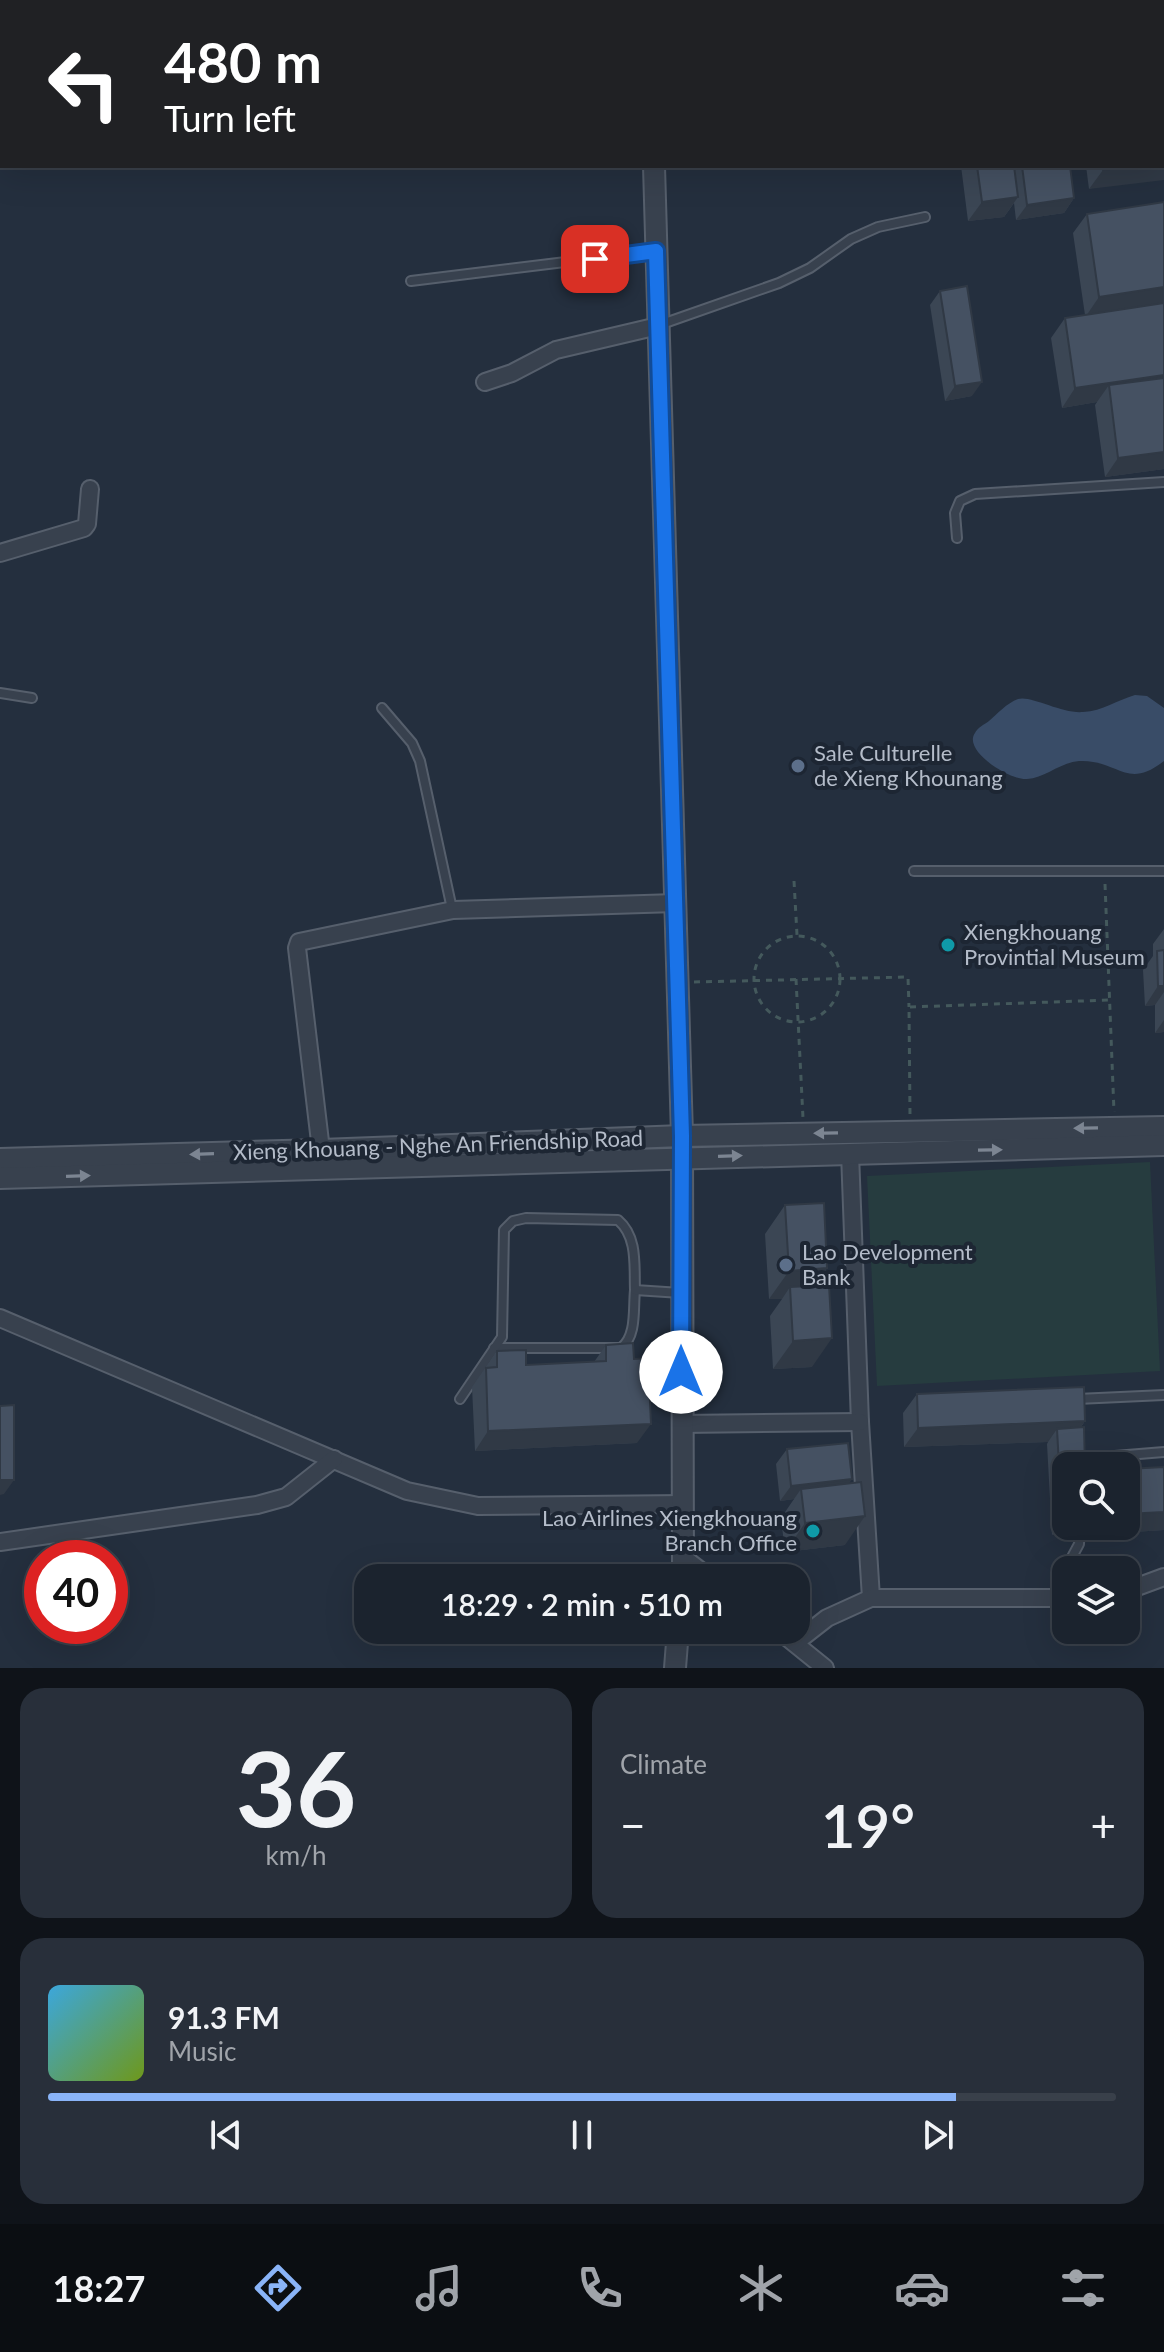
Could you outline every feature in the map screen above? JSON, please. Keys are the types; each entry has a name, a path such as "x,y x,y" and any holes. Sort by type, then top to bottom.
{"street":[{"path":"654,168 682,1136 684,1564"},
{"path":"485,382 512,373 556,350 658,326"},
{"path":"0,553 84,528 90,489"},
{"path":"321,1150 297,948 299,942 305,938 453,910 676,903"},
{"name":"Xieng Khouang - Nghe An Friendship Road","path":"0,1159 682,1136 1164,1127"},
{"name":"Xieng Khouang - Nghe An Friendship Road","path":"0,1178 1164,1145"},
{"path":"850,1153 860,1422 871,1598"},
{"path":"0,1318 407,1491 478,1506 684,1504"},
{"path":"681,1424 860,1422"},
{"path":"0,1542 257,1505 286,1497 334,1459"},
{"path":"1140,1586 1164,1577"},
{"path":"810,1631 827,1618 871,1598 1052,1598"},
{"path":"675,1668 677,1644"},
{"path":"796,1644 825,1668"}],"lane":[{"path":"658,326 779,283 810,268 851,239 878,227 925,217"},
{"path":"411,281 656,251"},
{"path":"957,538 955,513 960,501 975,494 1164,482"},
{"path":"0,693 32,698"},
{"path":"382,708 412,743 420,761 453,910"},
{"path":"914,871 1164,871"},
{"path":"460,1399 494,1348 502,1337 504,1230 513,1221 526,1218 618,1220 627,1228 631,1237 635,1290 632,1333 628,1343 621,1348 494,1348"},
{"path":"635,1290 682,1293"},
{"path":"1069,1399 1164,1395"},
{"path":"1140,1454 1164,1452"}],"path":[{"path":"1104,872 1115,1128"},
{"path":"794,881 797,935"},
{"path":"797,935 823,943 839,965 841,978 839,991 824,1013 798,1022 773,1015 756,993 754,980 762,954 771,944 797,935"},
{"path":"678,982 908,977 910,1132"},
{"path":"796,979 804,1134"},
{"path":"909,1007 1110,1000"}],"green space":[{"path":"1150,1162 1160,1371 877,1386 867,1176"}],"water":[{"path":"1135,695 1147,696 1164,708 1164,761 1151,770 1131,774 1103,764 1079,761 1027,779 1000,770 975,748 973,740 979,728 1018,699 1083,712 1097,710"}],"building":[{"path":"977,168 1014,168 1018,197 982,202"},
{"path":"1022,168 1070,168 1074,198 1027,205"},
{"path":"1164,202 1164,287 1099,297 1087,214"},
{"path":"967,286 982,382 955,386 940,291"},
{"path":"1164,303 1164,375 1075,388 1065,318"},
{"path":"1164,378 1164,452 1118,458 1109,385"},
{"path":"1164,950 1164,986 1158,986 1157,951"},
{"path":"824,1203 827,1268 789,1271 785,1205"},
{"path":"829,1285 832,1338 793,1341 790,1287"},
{"path":"633,1343 634,1359 648,1358 651,1424 488,1431 486,1368 497,1367 497,1351 526,1350 526,1365 606,1361 606,1345"},
{"path":"1084,1387 1085,1421 918,1428 917,1394"},
{"path":"14,1405 14,1480 0,1480 0,1406"},
{"path":"1084,1427 1085,1452 1058,1452 1057,1429"},
{"path":"848,1443 852,1479 791,1486 787,1449"},
{"path":"1164,1467 1164,1512 1140,1513 1140,1468"},
{"path":"861,1482 865,1516 805,1523 801,1489"}],"place":[{"name":"Sale Culturelle de Xieng Khounang","path":"798,766"},
{"name":"Xiengkhouang Provintial Museum","path":"948,945"},
{"name":"Lao Development Bank","path":"786,1265"},
{"name":"Lao Airlines Xiengkhouang Branch Office","path":"813,1531"}],"route":[{"path":"595,259 656,251 682,1136 681,1372"}]}
